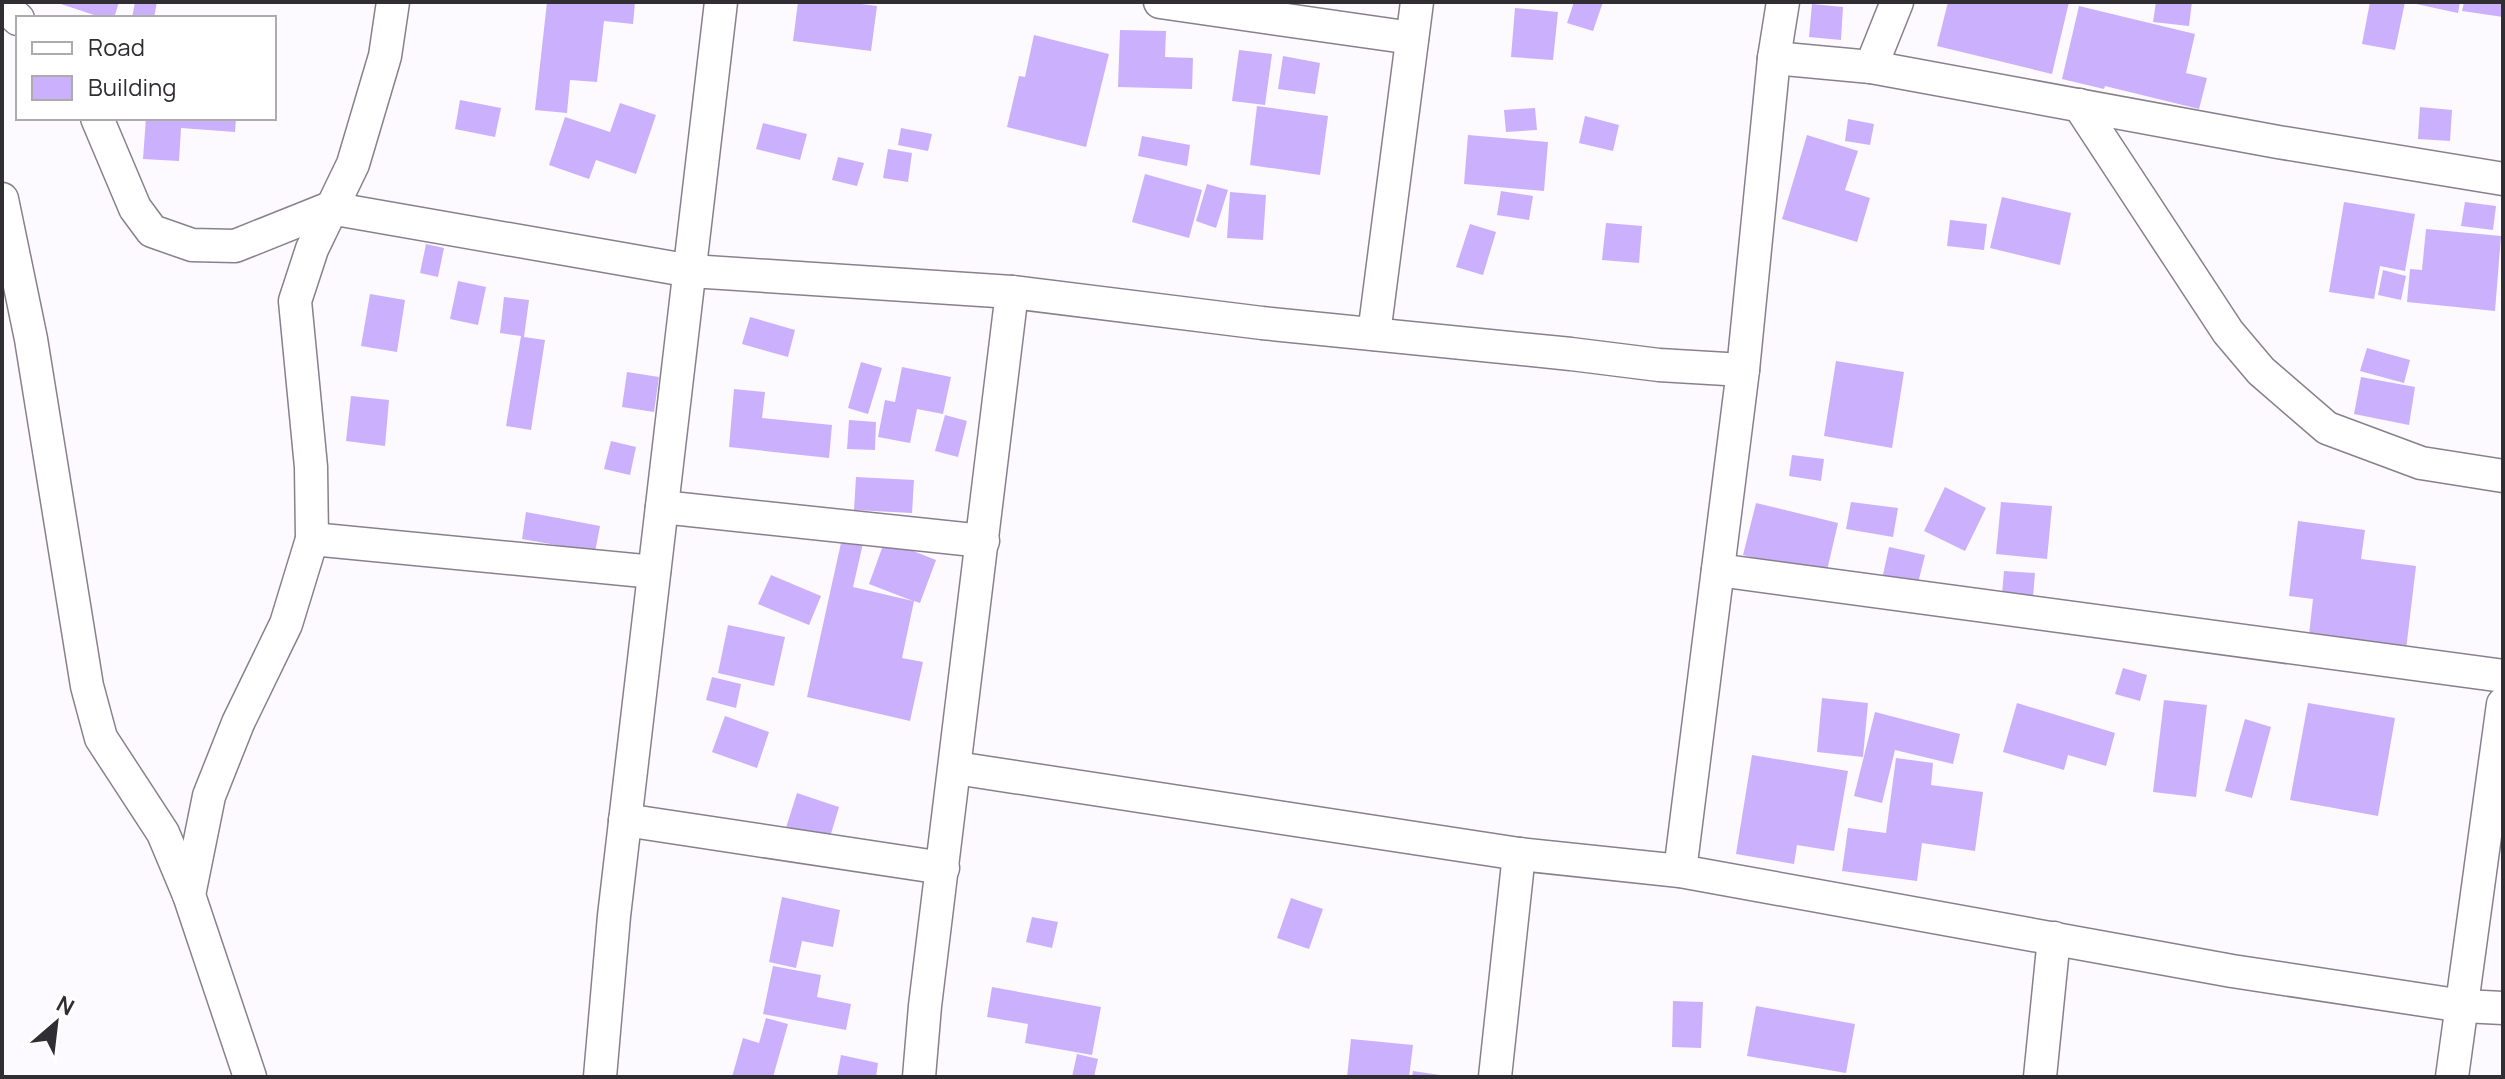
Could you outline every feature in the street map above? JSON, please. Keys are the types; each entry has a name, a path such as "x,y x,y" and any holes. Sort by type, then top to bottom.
{"street":[{"path":"189,895 209,796 238,723 286,624 312,539 311,467 295,301 312,249 353,164 385,56 393,2"},
{"path":"600,1077 614,916 721,2"},
{"path":"1160,2 1412,38"},
{"path":"1374,334 1417,2"},
{"path":"1680,871 1743,370 1774,58 1783,2"},
{"path":"1871,67 1897,2"},
{"path":"1774,58 1871,67 2278,142 2503,179"},
{"path":"2079,105 2228,332 2261,371 2327,428 2421,463 2503,476"},
{"path":"98,120 135,208 152,231 192,245 235,246 330,208 691,271 1012,292 1659,365 1743,370"},
{"path":"2,199 31,339 87,686 101,738 163,833 189,895 250,1077"},
{"path":"919,1077 1012,292"},
{"path":"662,507 983,541"},
{"path":"312,539 654,572"},
{"path":"1718,570 2503,676"},
{"path":"2452,1077 2503,704"},
{"path":"956,768 1519,854 1680,871 2232,971 2463,1006 2503,1008"},
{"path":"625,820 943,868"},
{"path":"1495,1077 1519,854"},
{"path":"2040,1077 2054,938"}],"building":[{"path":"55,2 119,2 115,16 97,16"},
{"path":"135,2 157,2 154,16 132,16"},
{"path":"547,2 635,2 633,24 604,21 597,82 570,80 567,113 535,110"},
{"path":"798,2 846,2 877,6 871,51 793,41"},
{"path":"1574,2 1603,2 1593,31 1567,23"},
{"path":"1948,2 2069,2 2052,74 1937,46"},
{"path":"2156,2 2192,2 2189,26 2153,22"},
{"path":"2370,2 2405,2 2395,50 2362,44"},
{"path":"2407,2 2460,2 2458,13"},
{"path":"2464,2 2503,2 2503,17 2462,11"},
{"path":"1812,4 1843,7 1841,40 1809,37"},
{"path":"2079,6 2195,34 2186,73 2207,78 2199,109 2062,79"},
{"path":"1515,8 1558,12 1553,60 1511,57"},
{"path":"1120,30 1166,31 1165,57 1193,58 1192,89 1118,87"},
{"path":"1034,35 1109,54 1086,147 1007,127 1019,76 1025,77"},
{"path":"1239,50 1272,54 1265,105 1232,101"},
{"path":"1283,56 1320,63 1315,94 1278,89"},
{"path":"460,100 501,108 495,137 455,129"},
{"path":"620,103 656,115 636,174 596,160 589,179 549,165 565,117 610,132"},
{"path":"1257,106 1328,116 1320,175 1250,165"},
{"path":"2420,107 2452,110 2450,141 2418,139"},
{"path":"1535,108 1537,130 1506,132 1504,110"},
{"path":"1585,116 1619,125 1613,151 1579,143"},
{"path":"1848,119 1874,124 1870,145 1845,141"},
{"path":"146,120 236,120 235,132 181,128 179,161 143,159"},
{"path":"763,123 807,134 800,160 756,149"},
{"path":"901,128 932,134 928,151 898,145"},
{"path":"1468,135 1548,142 1544,191 1464,184"},
{"path":"1807,135 1858,151 1845,190 1870,198 1857,242 1782,219"},
{"path":"1142,136 1190,145 1187,166 1138,156"},
{"path":"888,149 912,153 908,182 883,178"},
{"path":"838,157 864,163 857,186 832,180"},
{"path":"1145,174 1202,190 1189,238 1132,222"},
{"path":"1207,184 1228,190 1216,228 1196,221"},
{"path":"1501,191 1533,196 1529,220 1497,215"},
{"path":"1230,192 1266,195 1263,240 1227,238"},
{"path":"2002,197 2071,213 2060,265 1990,248"},
{"path":"2344,202 2415,214 2405,271 2380,266 2374,299 2329,292"},
{"path":"2465,202 2496,206 2493,230 2461,226"},
{"path":"1950,220 1987,224 1984,250 1947,246"},
{"path":"1606,223 1642,226 1639,263 1602,260"},
{"path":"1470,224 1496,232 1483,275 1456,267"},
{"path":"2426,229 2501,236 2495,311 2407,302 2410,269 2422,270"},
{"path":"426,244 444,248 438,277 420,273"},
{"path":"2383,270 2406,276 2401,300 2378,295"},
{"path":"458,281 486,287 478,325 450,319"},
{"path":"370,294 405,300 397,352 361,346"},
{"path":"504,297 529,300 524,337 545,340 531,430 506,426 521,336 500,333"},
{"path":"750,317 795,330 788,357 742,344"},
{"path":"2367,348 2410,360 2404,383 2360,371"},
{"path":"1836,361 1904,372 1892,448 1824,436"},
{"path":"861,362 882,368 868,414 848,408"},
{"path":"902,367 951,377 943,414 917,409 910,443 878,437 885,400 895,402"},
{"path":"627,372 659,377 654,412 622,407"},
{"path":"2361,377 2415,387 2409,425 2354,414"},
{"path":"734,389 765,392 762,418 832,425 829,458 729,447"},
{"path":"351,396 389,400 385,446 346,441"},
{"path":"945,415 967,421 958,457 935,451"},
{"path":"849,420 876,422 875,450 847,449"},
{"path":"611,441 636,447 630,475 604,469"},
{"path":"1792,455 1824,459 1821,481 1789,476"},
{"path":"856,477 914,480 912,513 854,510"},
{"path":"1945,487 1986,508 1965,551 1924,531"},
{"path":"1851,502 1898,508 1893,537 1846,529"},
{"path":"2001,502 2052,506 2047,559 1996,554"},
{"path":"1756,503 1838,523 1826,575 1743,555"},
{"path":"526,512 600,526 595,552 522,539"},
{"path":"2298,521 2365,530 2361,559 2416,566 2406,650 2309,635 2313,599 2289,596"},
{"path":"843,534 864,539 853,587 913,601 869,584 885,540 936,560 920,603 914,601 902,658 923,662 910,721 807,697"},
{"path":"1889,547 1925,555 1918,583 1883,575"},
{"path":"2004,571 2035,573 2033,597 2002,594"},
{"path":"771,575 821,596 809,625 758,604"},
{"path":"728,625 785,637 774,686 718,673"},
{"path":"2123,668 2147,675 2140,701 2115,694"},
{"path":"712,677 741,684 736,708 706,700"},
{"path":"1822,698 1868,703 1863,757 1817,752"},
{"path":"2164,700 2207,705 2196,797 2153,792"},
{"path":"2017,703 2115,733 2106,766 2068,755 2064,770 2003,752"},
{"path":"2308,703 2395,718 2378,816 2290,800"},
{"path":"1875,712 1960,734 1953,764 1895,750 1882,803 1854,796"},
{"path":"725,716 769,732 757,768 712,752"},
{"path":"2245,719 2271,727 2252,798 2225,791"},
{"path":"1752,755 1848,771 1834,851 1797,845 1794,864 1736,854"},
{"path":"1896,758 1933,763 1931,785 1983,792 1975,851 1922,843 1917,881 1842,871 1848,828 1886,833"},
{"path":"797,793 839,807 827,847 784,834"},
{"path":"782,897 840,910 833,947 802,941 796,968 769,962"},
{"path":"1291,898 1323,909 1309,949 1277,938"},
{"path":"1032,917 1058,922 1052,948 1026,942"},
{"path":"773,966 821,975 817,997 851,1004 846,1030 763,1014"},
{"path":"992,987 1101,1007 1092,1055 1025,1043 1028,1024 987,1017"},
{"path":"1673,1001 1703,1002 1701,1048 1672,1047"},
{"path":"1756,1006 1855,1024 1846,1073 1747,1056"},
{"path":"766,1018 788,1024 773,1077 732,1077 743,1038 759,1043"},
{"path":"1351,1039 1413,1045 1409,1077 1347,1077"},
{"path":"1077,1054 1098,1059 1094,1077 1072,1077"},
{"path":"841,1055 878,1063 876,1077 837,1076"},
{"path":"1413,1071 1440,1075 1440,1077 1412,1077"}]}
